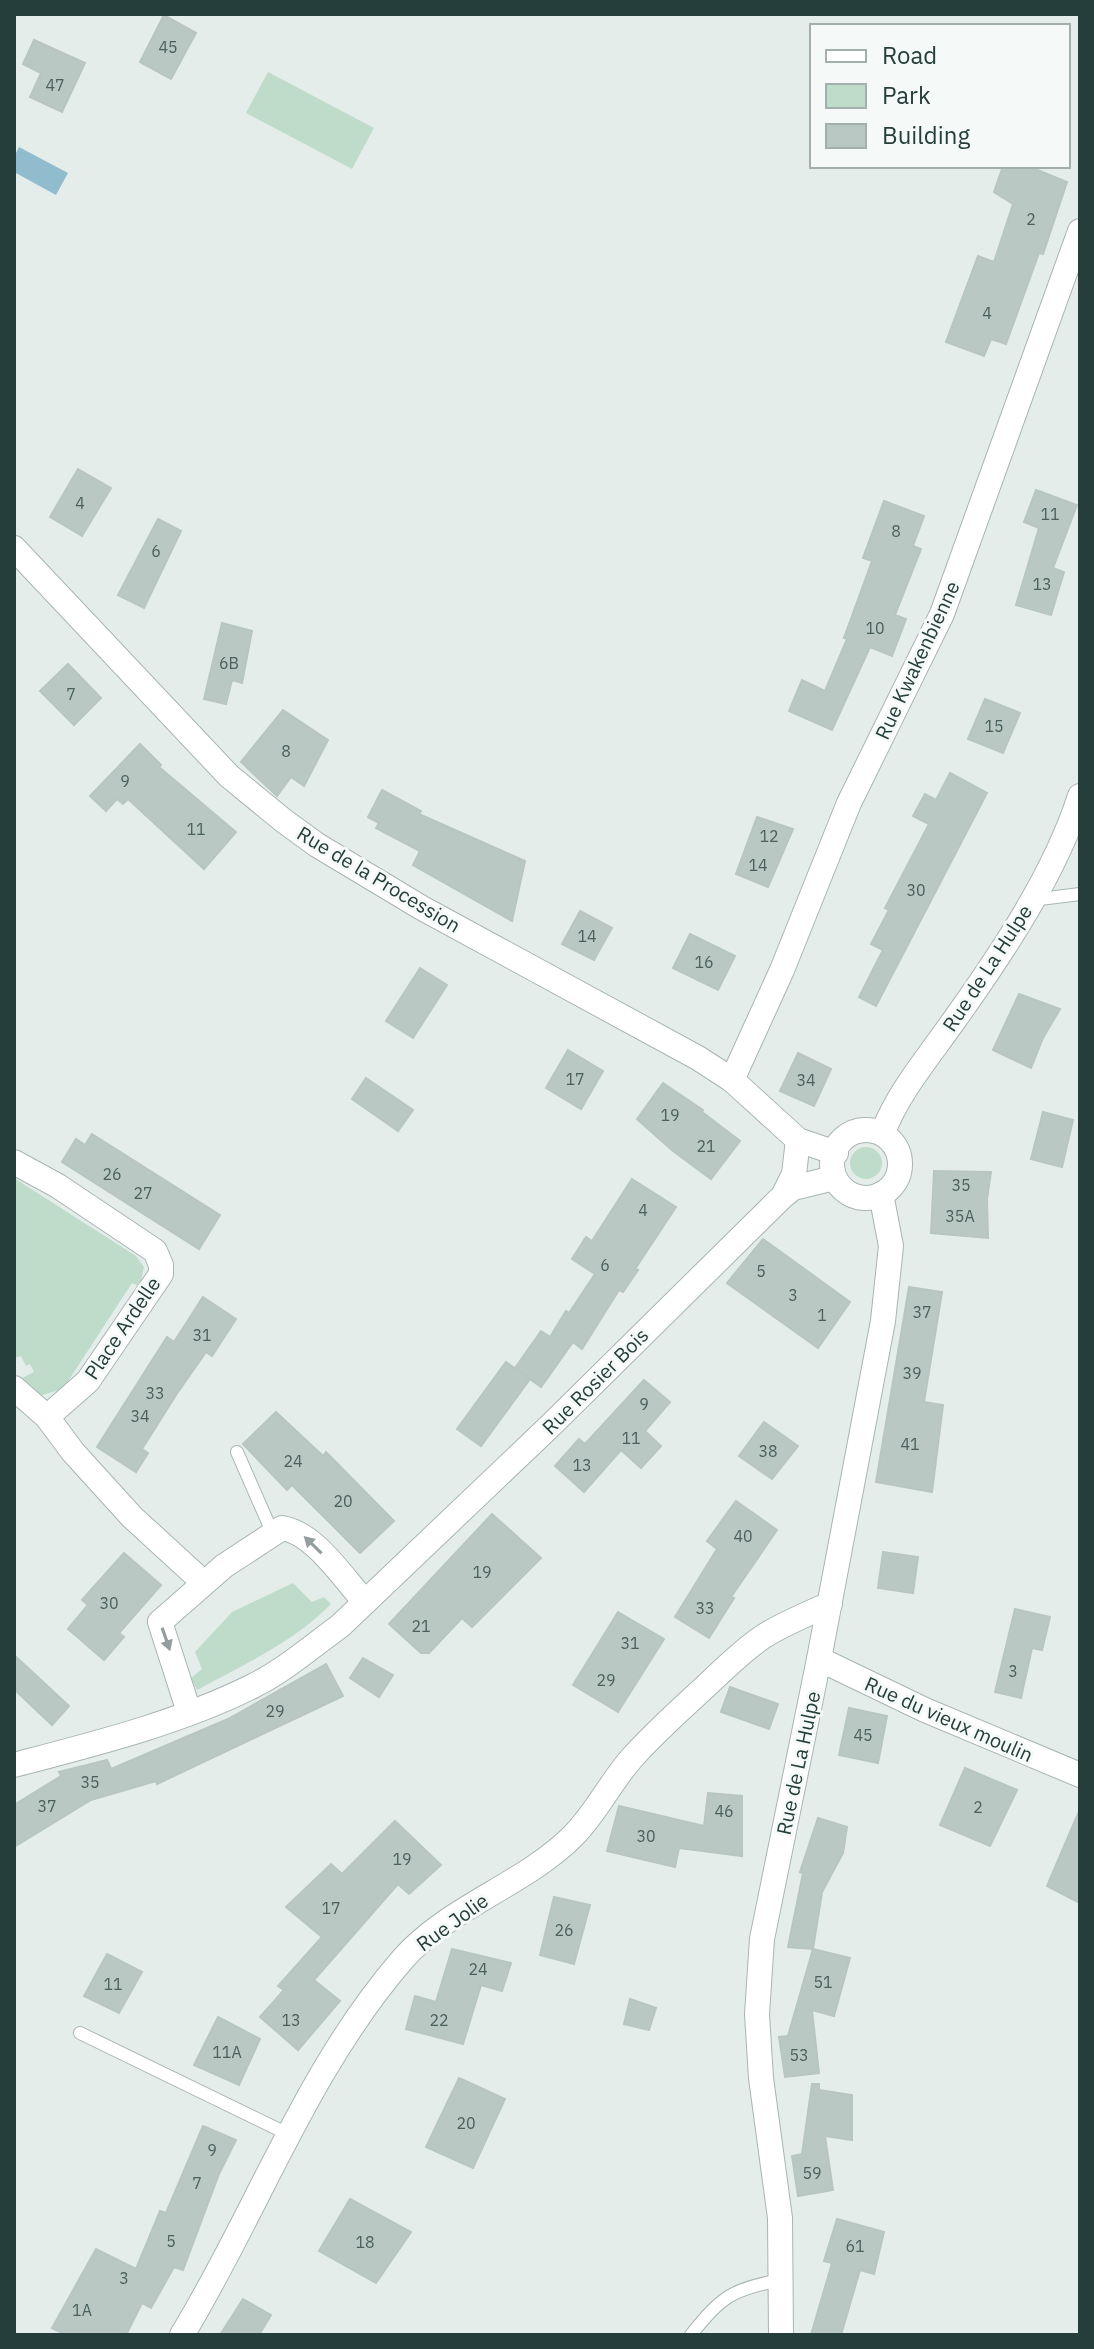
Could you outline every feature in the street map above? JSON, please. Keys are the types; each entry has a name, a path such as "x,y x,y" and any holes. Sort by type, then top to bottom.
{"street":[{"name":"Rue Kwakenbienne","path":"732,1080 782,970 849,803 942,614 1080,231"},
{"name":"Rue de la Procession","path":"14,548 229,776 284,821 377,882 698,1058 732,1080 798,1140 835,1166"},
{"name":"Rue de La Hulpe","path":"883,1132 887,1120 926,1059 1007,945 1080,796"},
{"path":"856,1130 883,1132 894,1142 900,1170 893,1183 881,1194 868,1198 854,1196 842,1189 835,1166 841,1143 856,1130"},
{"path":"783,1196 794,1174 798,1140"},
{"name":"Place Ardelle","path":"14,1162 58,1186 155,1251 161,1265 161,1274 88,1381 47,1417"},
{"name":"Rue Rosier Bois","path":"14,1765 131,1732 253,1686 340,1626 783,1196 835,1166"},
{"name":"Rue de La Hulpe","path":"781,2335 780,2218 761,2078 757,2014 761,1954 887,1292 891,1246 881,1194"},
{"path":"14,1388 47,1417 73,1452 132,1517 203,1582"},
{"path":"189,1712 160,1622 203,1582 282,1528 297,1530 310,1541 365,1602"},
{"name":"Rue Jolie","path":"182,2335 328,2064 372,1998 403,1959 430,1934 571,1839 592,1815 629,1761 738,1656 792,1620 830,1604"},
{"name":"Rue du vieux moulin","path":"819,1659 925,1710 1080,1775"}],"lane":[{"path":"1031,900 1080,894"},
{"path":"237,1452 273,1534"},
{"path":"80,2033 288,2134"},
{"path":"691,2335 713,2305 748,2285 782,2280"}],"green space":[{"path":"268,72 374,128 352,169 246,113"},
{"path":"866,1147 878,1151 882,1163 878,1175 866,1179 854,1175 850,1163 854,1151"},
{"path":"14,1178 136,1256 144,1267 140,1286 132,1283 63,1389 35,1397 16,1381 34,1372 30,1364 26,1366 21,1356 15,1358 14,1355"},
{"path":"293,1583 312,1602 324,1597 331,1604 284,1641 197,1690 191,1678 202,1669 195,1652 232,1612"}],"water":[{"path":"19,147 68,173 56,195 14,172 14,157"}],"building":[{"path":"164,15 196,33 171,79 140,62"},
{"path":"34,40 85,63 62,112 30,97 41,73 23,64"},
{"path":"1002,168 1033,168 1067,182 1043,254 1039,253 1006,344 991,339 984,356 946,342 978,256 994,262 1013,204 994,192"},
{"path":"78,469 111,488 82,536 50,517"},
{"path":"1036,490 1077,505 1053,568 1064,572 1051,615 1016,605 1039,528 1024,522"},
{"path":"884,501 924,516 913,546 921,549 895,615 906,619 892,656 870,647 832,730 789,711 802,680 825,691 847,639 844,638 872,561 863,558"},
{"path":"158,519 181,531 144,608 118,595"},
{"path":"222,623 252,631 242,683 232,680 226,704 204,699"},
{"path":"68,664 101,698 74,725 40,691"},
{"path":"985,699 1020,713 1003,753 968,739"},
{"path":"283,710 328,740 304,786 291,777 277,796 241,762"},
{"path":"140,744 161,765 159,767 236,832 204,869 128,799 123,804 117,799 106,811 90,796"},
{"path":"950,773 987,793 876,1006 859,997 883,950 871,944 889,910 885,908 929,824 913,816 925,794 936,800"},
{"path":"382,790 421,811 419,814 525,861 512,921 413,865 420,851 376,828 379,823 368,817"},
{"path":"757,817 793,829 768,887 736,874"},
{"path":"580,911 612,928 594,960 562,944"},
{"path":"690,934 735,956 718,990 673,968"},
{"path":"420,968 447,985 413,1038 386,1021"},
{"path":"1019,994 1060,1009 1043,1038 1031,1068 993,1050"},
{"path":"568,1050 603,1071 581,1109 546,1088"},
{"path":"798,1053 831,1069 814,1106 780,1091"},
{"path":"366,1078 413,1110 398,1131 352,1099"},
{"path":"663,1083 703,1110 740,1141 711,1179 637,1119"},
{"path":"1043,1112 1073,1120 1062,1167 1031,1159"},
{"path":"92,1134 220,1215 199,1249 62,1162 76,1139 85,1145"},
{"path":"934,1171 991,1172 987,1199 988,1238 931,1233"},
{"path":"632,1179 676,1207 635,1269 638,1270 623,1292 619,1290 582,1349 573,1342 541,1387 515,1368 541,1331 550,1337 595,1274 572,1259 586,1237 592,1241"},
{"path":"763,1239 850,1302 818,1348 727,1283"},
{"path":"909,1287 942,1292 924,1402 943,1405 932,1492 876,1482"},
{"path":"203,1297 236,1319 212,1356 206,1352 176,1395 142,1449 148,1453 136,1472 97,1447 167,1337 174,1342"},
{"path":"506,1362 530,1379 481,1446 457,1429"},
{"path":"644,1380 670,1402 645,1431 661,1446 641,1468 621,1450 584,1492 555,1466 579,1439 585,1444"},
{"path":"276,1412 323,1456 326,1452 394,1521 360,1553 292,1485 287,1490 243,1444"},
{"path":"764,1422 798,1446 772,1479 739,1456"},
{"path":"736,1501 777,1530 731,1597 734,1598 709,1638 675,1617 717,1549 707,1541"},
{"path":"492,1514 541,1558 472,1627 462,1618 429,1653 421,1653 389,1624"},
{"path":"883,1552 918,1557 913,1593 878,1588"},
{"path":"124,1553 161,1585 119,1633 124,1637 104,1660 68,1629 88,1605 82,1600"},
{"path":"1015,1609 1050,1617 1042,1650 1032,1648 1021,1698 995,1692"},
{"path":"618,1612 664,1639 618,1712 573,1685"},
{"path":"14,1655 69,1706 52,1725 14,1689"},
{"path":"363,1658 393,1675 379,1697 350,1678"},
{"path":"326,1664 343,1696 157,1784 156,1781 91,1800 14,1847 14,1805 61,1776 59,1772 107,1760 111,1769 228,1719"},
{"path":"730,1687 778,1704 769,1729 721,1712"},
{"path":"849,1708 887,1716 878,1763 839,1755"},
{"path":"965,1768 1017,1790 990,1846 940,1825"},
{"path":"708,1793 742,1796 742,1856 679,1848 675,1867 607,1851 619,1806 704,1826"},
{"path":"1080,1809 1080,1903 1047,1886"},
{"path":"818,1818 847,1827 843,1853 822,1892 813,1949 788,1947 803,1873 800,1872"},
{"path":"395,1821 441,1865 409,1894 398,1884 314,1980 340,2001 298,2050 260,2017 284,1990 278,1986 322,1937 286,1907 331,1864 342,1874"},
{"path":"554,1897 590,1905 574,1964 540,1955"},
{"path":"452,1949 511,1963 502,1991 481,1985 463,2044 406,2029 415,1996 436,2002"},
{"path":"813,1949 850,1958 834,2016 812,2010 819,2073 785,2077 779,2037 788,2036"},
{"path":"107,1954 142,1972 119,2013 84,1996"},
{"path":"630,1999 656,2008 649,2030 624,2024"},
{"path":"218,2017 260,2039 239,2085 194,2065"},
{"path":"459,2078 505,2099 473,2168 426,2147"},
{"path":"812,2084 819,2084 819,2090 852,2095 852,2140 825,2136 833,2190 798,2196 792,2156 802,2154"},
{"path":"203,2126 236,2140 219,2174 183,2270 174,2267 151,2308 142,2303 126,2335 66,2335 52,2328 96,2249 136,2269 160,2211 166,2213"},
{"path":"350,2199 411,2232 376,2283 319,2251"},
{"path":"837,2219 884,2232 874,2274 860,2270 841,2335 811,2335 832,2263 824,2261"},
{"path":"243,2299 271,2315 259,2335 220,2335"}]}
